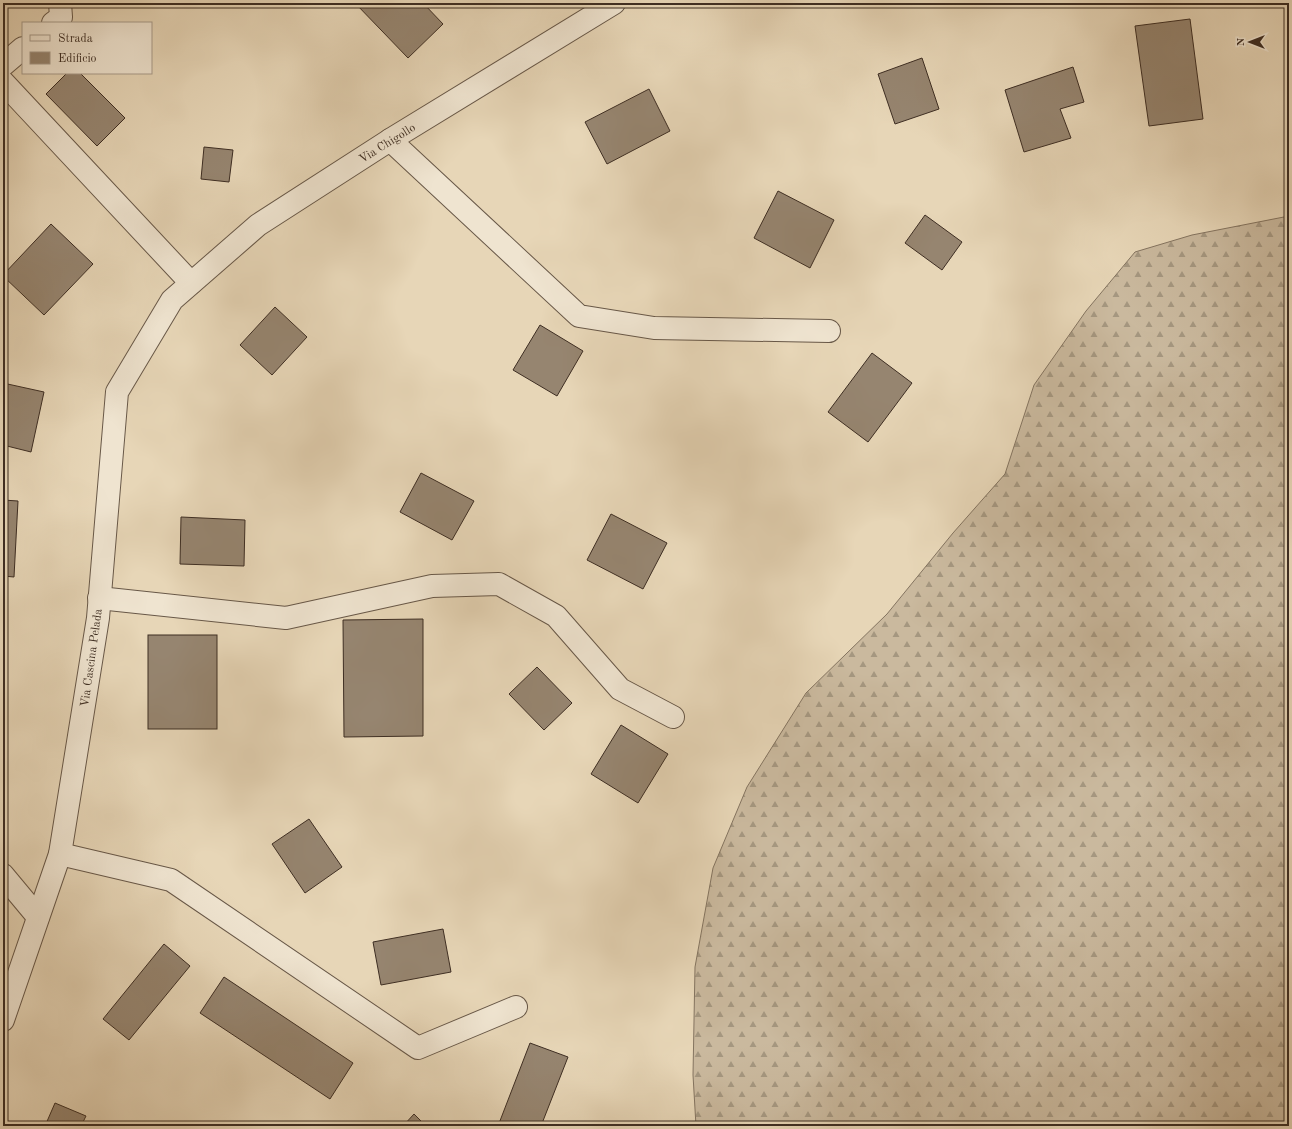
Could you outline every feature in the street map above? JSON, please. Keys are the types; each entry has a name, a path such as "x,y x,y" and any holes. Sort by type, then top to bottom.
{"street":[{"path":"54,22 61,17 60,3"},
{"name":"Via Chigollo","path":"172,300 258,225 390,140 614,3"},
{"path":"3,65 22,49"},
{"path":"3,82 191,283"},
{"path":"390,140 579,316 654,328 829,331"},
{"name":"Via Cascina Pelada","path":"5,1010 60,854 97,626 117,392 172,300"},
{"path":"99,598 286,618 432,586 499,584 556,616 620,689 673,717"},
{"path":"60,854 171,880 418,1048 516,1007"},
{"path":"3,875 38,917"}],"green space":[{"path":"1289,216 1289,1126 696,1126 693,1075 695,967 713,868 747,787 806,693 887,614 953,533 1005,474 1034,385 1086,311 1135,252 1192,235"}],"building":[{"path":"355,3 423,3 443,24 408,58"},
{"path":"1190,19 1203,119 1149,126 1135,26"},
{"path":"922,58 939,109 895,124 878,74"},
{"path":"1073,67 1084,102 1060,109 1071,138 1024,152 1005,90"},
{"path":"66,74 81,74 125,118 97,146 46,94"},
{"path":"649,89 670,131 607,164 585,122"},
{"path":"204,147 233,150 229,182 201,179"},
{"path":"778,191 834,220 810,268 754,238"},
{"path":"925,215 962,242 942,270 905,243"},
{"path":"51,224 93,264 44,315 3,275"},
{"path":"275,307 307,337 272,375 240,345"},
{"path":"540,325 583,351 557,396 513,370"},
{"path":"872,353 912,383 868,442 828,412"},
{"path":"3,383 44,392 31,452 3,445"},
{"path":"421,473 474,501 452,540 400,512"},
{"path":"3,500 18,501 14,577 3,576"},
{"path":"611,514 667,543 643,589 587,560"},
{"path":"181,517 245,520 244,566 180,564"},
{"path":"3,608 6,608 3,641"},
{"path":"423,619 423,736 344,737 343,620"},
{"path":"148,635 217,635 217,729 148,729"},
{"path":"537,667 572,703 544,730 509,694"},
{"path":"621,725 668,754 638,803 591,774"},
{"path":"309,819 342,867 305,893 272,844"},
{"path":"443,929 451,972 381,985 373,942"},
{"path":"164,944 190,966 129,1040 103,1019"},
{"path":"224,977 353,1063 330,1099 200,1013"},
{"path":"530,1043 568,1057 541,1126 498,1126"},
{"path":"55,1103 86,1116 81,1126 45,1126"},
{"path":"414,1114 426,1126 403,1126"}]}
